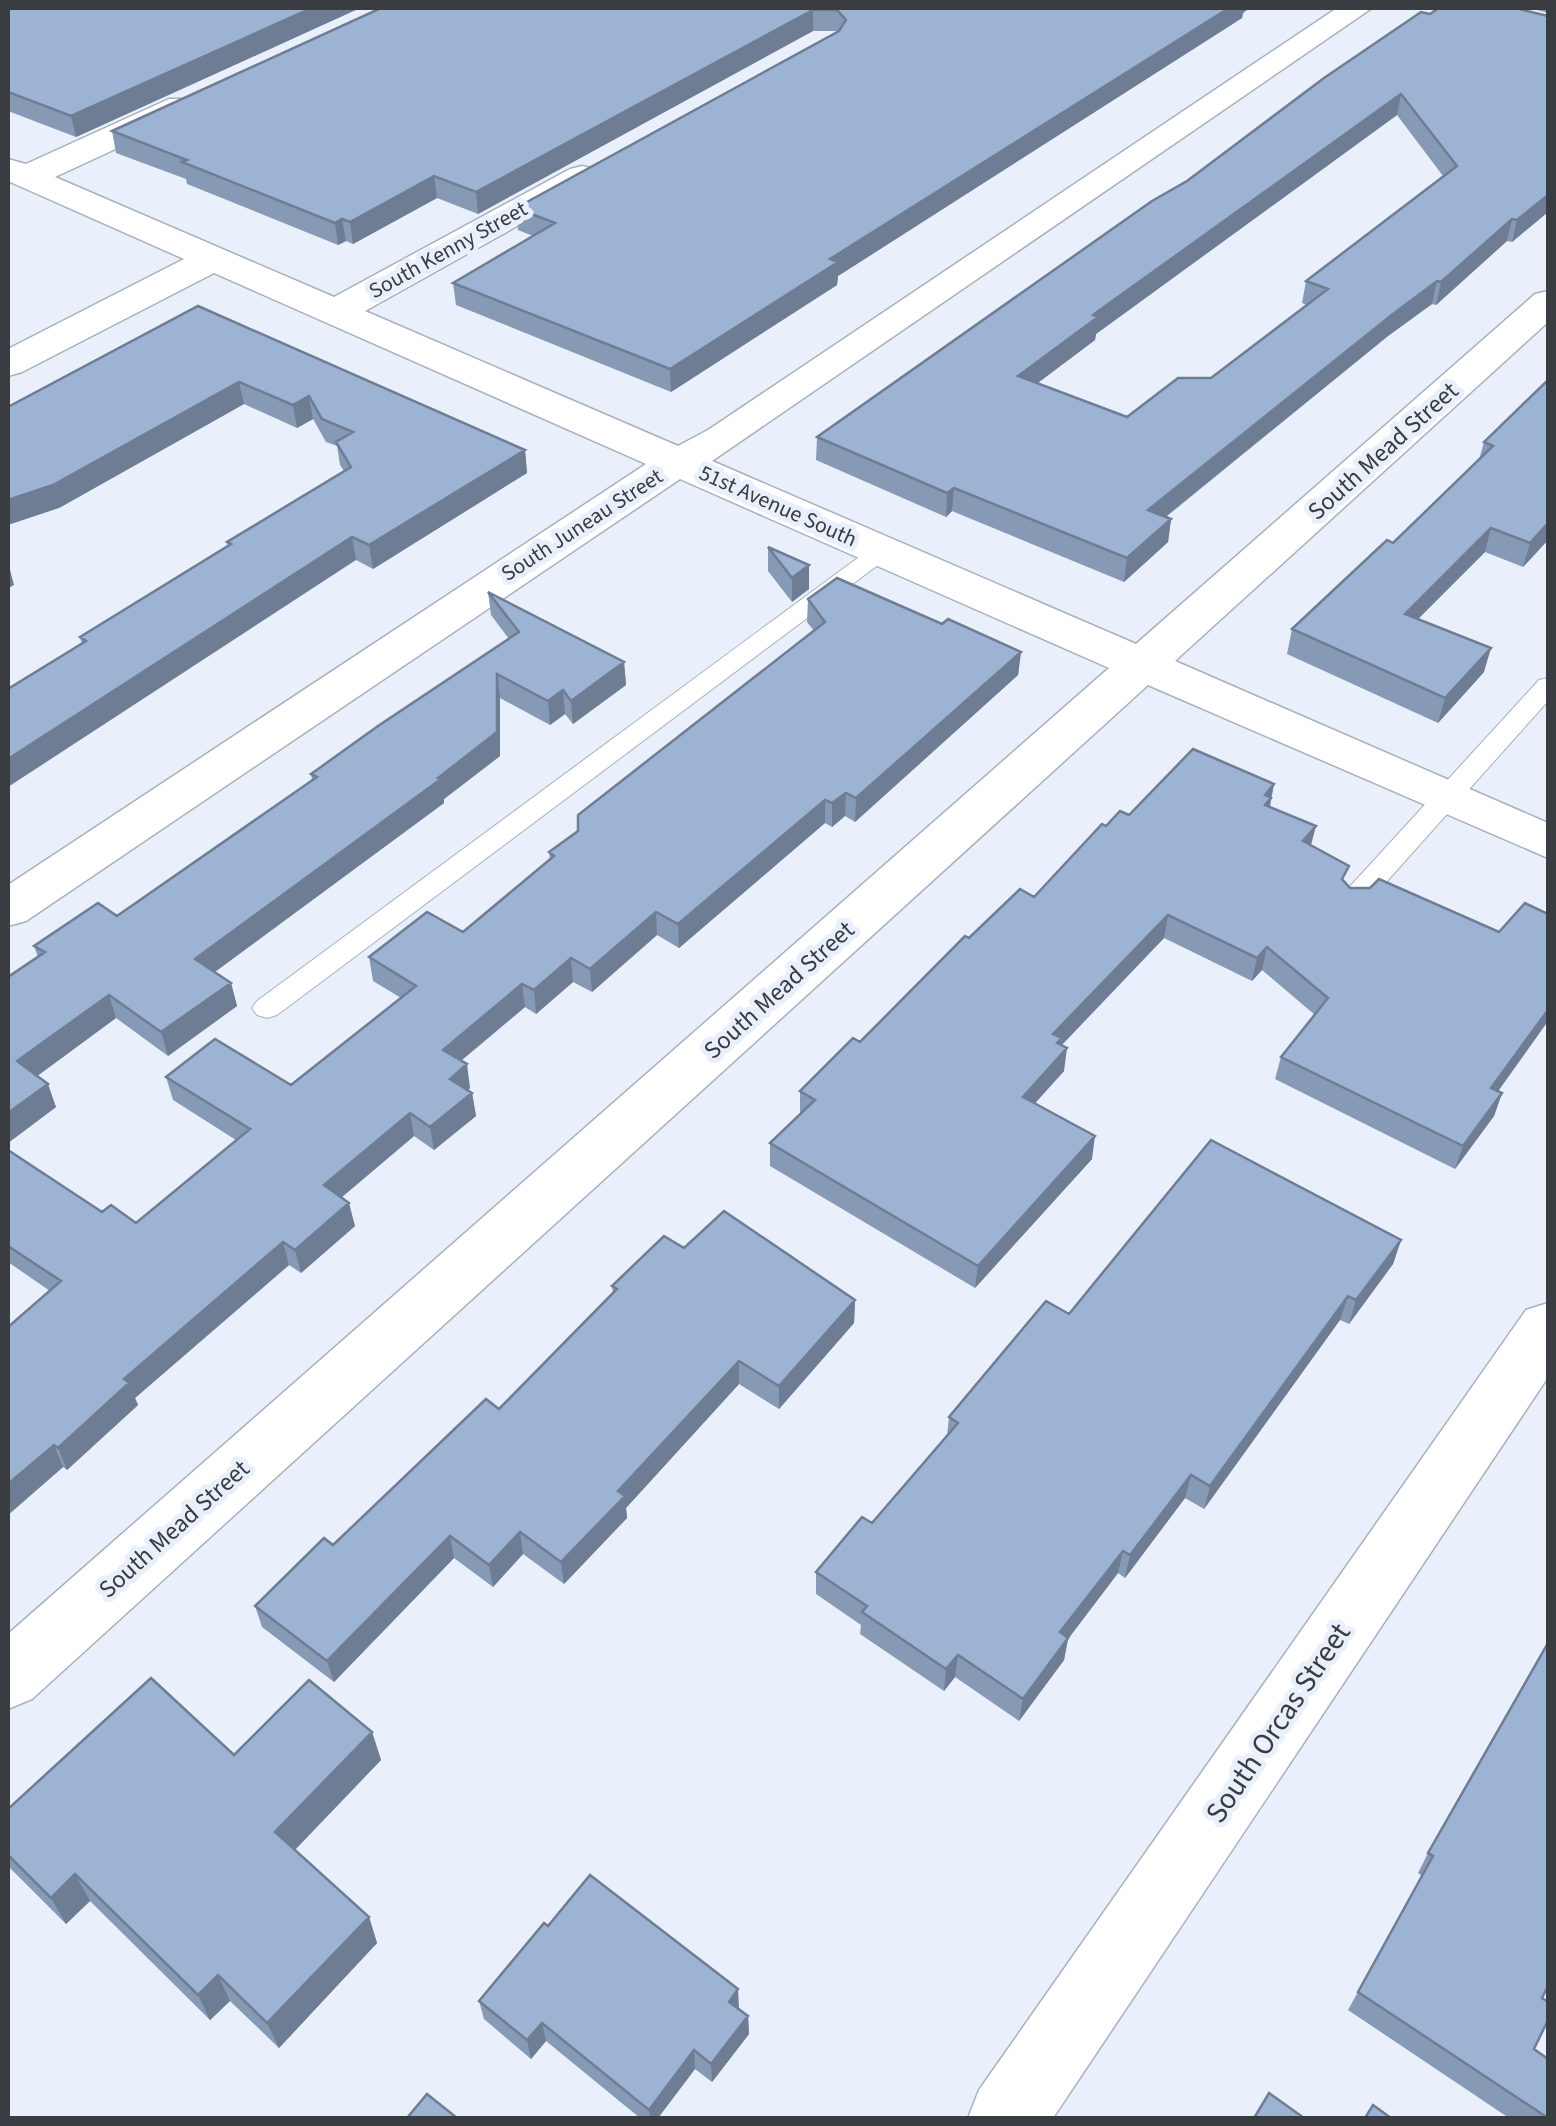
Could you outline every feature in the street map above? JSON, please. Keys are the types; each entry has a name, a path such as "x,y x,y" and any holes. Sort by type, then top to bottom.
{"street":[{"name":"South Juneau Street","path":"8,909 622,496 722,439 1357,8"},
{"path":"17,173 218,88"},
{"name":"South Kenny Street","path":"333,313 605,163"},
{"name":"51st Avenue South","path":"17,173 1548,842"},
{"path":"8,364 210,260"},
{"name":"South Mead Street","path":"8,1677 1548,302"},
{"name":"South Orcas Street","path":"1007,2118 1548,1328"}],"lane":[{"path":"268,1008 882,551"},
{"path":"1354,900 1548,686"}],"building":[{"path":"8,8 312,8 71,116 8,92"},
{"path":"381,8 1229,8 830,259 838,262 670,369 453,283 555,223 516,208 839,31 846,20 837,10 813,10 476,192 434,176 350,222 342,219 335,223 112,131"},
{"path":"1439,8 1515,8 1548,16 1548,195 1517,220 1512,219 1441,282 1437,281 1393,314 1148,510 1171,519 1127,558 954,488 947,493 817,437 1152,201 1187,181 1324,78 1421,12 1430,14","holes":["1401,94 1457,166 1306,281 1328,289 1211,378 1178,378 1127,417 1018,376 1098,317 1093,315"]},
{"path":"198,306 525,450 369,545 352,537 8,759 8,689 86,641 80,637 351,467 336,442 353,432 322,419 309,396 293,405 239,382 53,485 8,500 8,407"},
{"path":"1548,380 1548,523 1530,543 1491,528 1405,614 1491,648 1445,698 1292,629 1387,540 1393,543 1493,446 1484,442"},
{"path":"768,547 809,565 792,578"},
{"path":"837,578 942,624 948,619 1021,652 856,798 846,793 832,803 825,800 678,924 656,912 590,969 571,958 534,990 522,984 443,1050 467,1064 450,1079 472,1093 430,1127 410,1113 324,1185 349,1203 295,1250 283,1242 124,1379 129,1383 58,1448 54,1445 8,1484 8,1327 61,1281 8,1246 8,1150 102,1212 111,1205 136,1223 250,1129 166,1077 215,1039 291,1085 416,986 369,957 427,912 463,932 554,856 549,852 578,831 578,815 825,622 808,599"},
{"path":"488,592 624,662 571,701 563,690 548,701 497,674 497,732 438,778 441,779 195,959 231,983 161,1032 109,995 17,1061 48,1084 8,1113 8,977 45,952 34,946 98,903 117,916 317,777 311,774 378,726 519,632"},
{"path":"1193,749 1274,784 1265,795 1271,798 1265,805 1316,826 1303,841 1349,866 1342,879 1350,888 1370,888 1379,879 1499,932 1525,903 1548,914 1548,1010 1491,1088 1502,1093 1463,1146 1281,1057 1328,998 1267,947 1257,958 1168,915 1053,1034 1062,1038 1057,1043 1067,1048 1023,1097 1095,1136 978,1266 770,1143 815,1100 800,1091 853,1038 860,1042 965,936 969,938 1020,889 1034,897 1102,824 1106,826 1120,811 1129,815"},
{"path":"1211,1140 1401,1240 1356,1300 1348,1296 1210,1486 1191,1475 1130,1555 1123,1551 1060,1632 1068,1638 1023,1699 958,1655 946,1669 862,1612 867,1606 816,1572 862,1517 872,1523 958,1423 949,1417 1046,1301 1069,1314"},
{"path":"724,1211 855,1300 779,1386 739,1361 618,1491 625,1496 561,1562 520,1532 489,1565 450,1536 327,1661 255,1606 324,1538 333,1545 486,1399 499,1409 617,1289 612,1286 664,1236 684,1248"},
{"path":"1548,1643 1548,1986 1542,1998 1548,2002 1548,2020 1534,2049 1548,2059 1548,2118 1358,1992 1433,1856 1428,1853"},
{"path":"151,1678 234,1755 309,1680 372,1732 275,1832 369,1917 267,2023 218,1975 198,1995 75,1874 51,1898 8,1855 8,1809"},
{"path":"590,1875 738,1989 729,2002 748,2016 711,2064 694,2050 649,2110 542,2023 527,2040 479,2001"},
{"path":"1269,2093 1304,2118 1254,2118"},
{"path":"427,2094 457,2118 407,2118"},
{"path":"1373,2105 1391,2118 1365,2118"}]}
